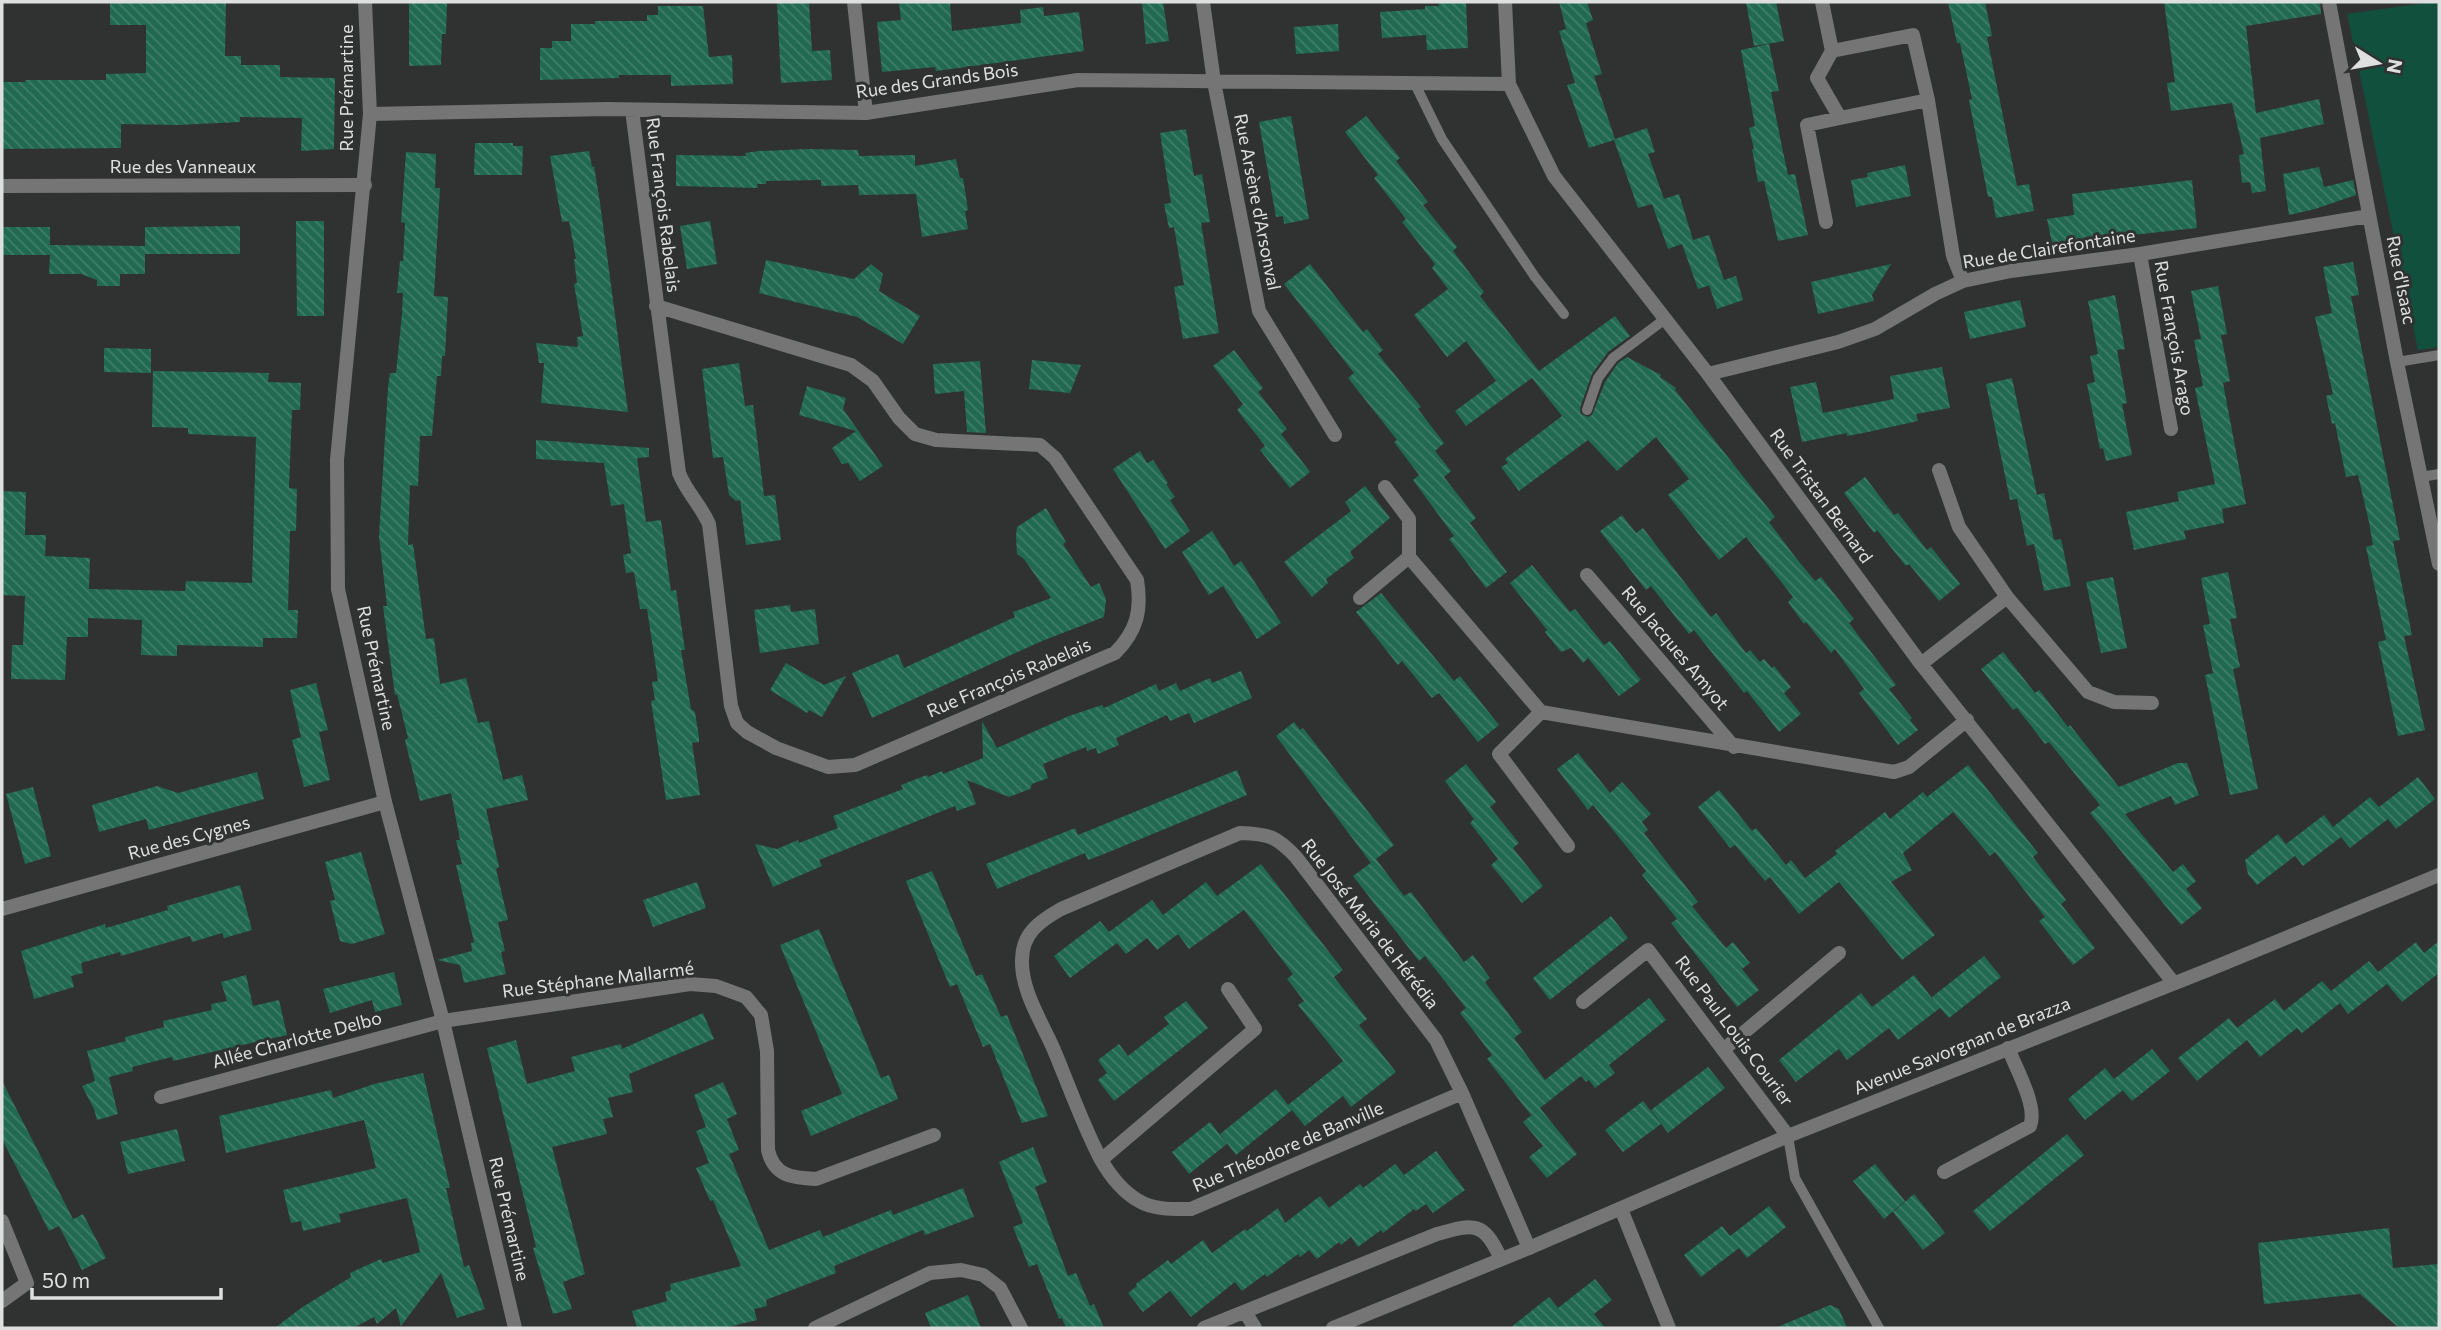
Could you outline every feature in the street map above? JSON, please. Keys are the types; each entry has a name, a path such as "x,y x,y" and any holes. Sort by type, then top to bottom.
{"street":[{"name":"Rue Prémartine","path":"365,2 370,114 337,460 338,589 385,802 443,1021 513,1328"},
{"path":"854,2 866,113"},
{"name":"Rue Arsène d'Arsonval","path":"1203,2 1214,82 1259,311 1335,435"},
{"name":"Rue Tristan Bernard","path":"1505,2 1509,84 1554,176 1708,374 1921,664 2173,982"},
{"path":"1822,2 1832,51 1816,78 1840,118"},
{"name":"Rue d'Isaac","path":"2329,2 2397,362 2439,564"},
{"path":"1832,51 1913,35 1928,100 1954,256 1963,281"},
{"name":"Rue des Grands Bois","path":"370,114 632,110 866,113 1078,80 1509,84"},
{"path":"1826,222 1807,125 1928,100"},
{"name":"Rue François Rabelais","path":"632,110 656,306 679,473 685,490 701,506 709,524 732,706 737,723 747,732 776,748 828,767 842,768 855,765 1115,653 1125,643 1134,626 1140,602 1137,580 1055,458 1040,445 936,440 915,434 899,418 873,381 851,365 656,306"},
{"name":"Rue des Vanneaux","path":"2,186 365,185"},
{"name":"Rue de Clairefontaine","path":"1708,374 1838,342 1875,329 1963,281 2011,271 2140,254 2369,216"},
{"name":"Rue François Arago","path":"2140,254 2171,429"},
{"path":"1938,470 1959,527 2007,597 2088,692 2114,702 2152,703"},
{"path":"1385,487 1409,519 1409,557 1541,712 1734,747 1894,772 1909,767 1968,720"},
{"path":"1360,598 1409,557"},
{"name":"Rue Jacques Amyot","path":"1587,575 1734,747"},
{"path":"1921,664 2007,597"},
{"path":"1541,712 1499,754 1567,846"},
{"name":"Rue des Cygnes","path":"2,909 385,802"},
{"name":"Rue José Maria de Hérédia","path":"1026,937 1041,920 1062,909 1240,833 1267,834 1280,841 1296,857 1436,1040 1462,1093 1529,1248"},
{"name":"Avenue Savorgnan de Brazza","path":"1333,1328 1529,1248 1788,1136 2439,875"},
{"name":"Rue Théodore de Banville","path":"1026,937 1021,960 1025,985 1101,1160 1119,1185 1140,1202 1161,1209 1191,1209 1462,1093"},
{"name":"Rue Paul Louis Courier","path":"1583,1002 1648,950 1788,1136"},
{"path":"1723,1050 1839,953"},
{"name":"Rue Stéphane Mallarmé","path":"443,1021 690,984 716,986 746,997 761,1015 767,1051 768,1150 771,1162 782,1173 816,1179 934,1135"},
{"path":"1101,1160 1255,1029 1228,989"},
{"name":"Allée Charlotte Delbo","path":"161,1097 443,1021"},
{"path":"1944,1172 2029,1126 2033,1117 2030,1104 2008,1048"},
{"path":"1621,1209 1669,1328"},
{"path":"2,1220 6,1237 27,1283 2,1301"},
{"path":"1204,1328 1437,1234 1461,1227 1479,1229 1491,1237 1501,1259"},
{"path":"815,1328 930,1273 961,1270 983,1275 1000,1288 1021,1328"},
{"path":"1245,1312 1255,1328"}],"lane":[{"path":"1414,82 1442,139 1535,277 1564,314"},
{"path":"1587,410 1598,378 1613,358 1665,319"},
{"path":"2397,362 2439,355"},
{"path":"2421,477 2439,474"},
{"path":"1788,1136 1795,1178 1880,1328"}],"green space":[{"path":"2439,2 2439,347 2418,350 2347,14"}],"building":[{"path":"110,2 226,2 225,56 241,56 241,65 280,65 280,77 335,78 334,149 301,151 302,118 240,117 240,122 121,124 121,148 2,149 2,82 106,80 106,74 146,73 146,25 110,25"},
{"path":"409,2 447,2 441,65 409,66"},
{"path":"777,2 809,2 812,51 830,50 832,80 781,83"},
{"path":"899,2 950,3 952,31 1021,23 1020,10 1043,7 1044,16 1079,12 1084,51 936,71 935,67 882,72 877,22 901,20"},
{"path":"1142,2 1163,2 1169,41 1146,44"},
{"path":"1439,2 1466,2 1468,48 1427,50 1426,35 1382,38 1380,12 1425,9 1425,6 1439,6"},
{"path":"1559,2 1587,2 1593,20 1586,23 1602,74 1594,76 1615,139 1647,128 1655,152 1648,154 1664,199 1679,194 1693,240 1709,235 1724,280 1736,276 1743,300 1717,309 1709,285 1698,289 1682,244 1668,249 1652,204 1638,208 1614,140 1589,148 1567,85 1575,83 1559,31 1566,29"},
{"path":"1746,2 1776,2 1784,41 1754,46"},
{"path":"1948,2 1985,2 1992,36 1987,37 2017,186 2029,184 2034,211 1996,218 1992,197 1988,197 1969,100 1972,99"},
{"path":"2164,2 2320,2 2321,14 2246,26 2256,113 2319,99 2324,124 2260,138 2266,191 2252,193 2250,182 2242,183 2239,155 2244,154 2232,103 2171,111 2167,83 2175,82"},
{"path":"658,6 703,6 709,57 732,55 733,84 671,86 671,75 540,80 540,48 552,48 552,41 571,41 571,24 647,21 647,15 658,15"},
{"path":"1338,24 1339,51 1296,54 1294,27"},
{"path":"1769,44 1779,91 1771,92 1782,147 1788,175 1795,174 1808,235 1778,241 1764,181 1758,182 1749,128 1755,126 1741,50"},
{"path":"1291,116 1309,219 1284,224 1283,216 1276,217 1259,122"},
{"path":"1366,116 1400,158 1396,161 1428,202 1423,205 1457,247 1453,251 1484,292 1480,296 1539,371 1615,316 1630,336 1608,352 1592,374 1580,408 1581,414 1588,417 1592,415 1605,382 1618,363 1627,357 1661,375 1660,377 1676,388 1775,517 1769,522 1796,558 1815,581 1821,577 1854,619 1849,623 1896,685 1889,689 1918,730 1898,745 1859,693 1864,689 1835,649 1831,653 1806,622 1804,624 1788,602 1793,597 1746,537 1719,560 1668,495 1689,479 1656,437 1617,471 1588,440 1519,491 1501,467 1508,463 1505,459 1562,416 1532,378 1466,426 1455,411 1496,381 1466,341 1447,357 1414,315 1448,289 1432,268 1435,264 1402,222 1406,219 1374,178 1378,175 1345,132"},
{"path":"1186,129 1194,176 1202,174 1210,222 1201,223 1219,333 1183,339 1174,287 1184,285 1174,227 1169,228 1164,204 1171,203 1160,133"},
{"path":"475,143 513,143 513,146 523,146 522,175 474,175"},
{"path":"858,150 859,156 915,155 915,166 956,159 960,178 963,178 968,229 922,237 916,194 859,195 858,185 821,186 821,180 766,181 766,184 757,184 758,188 676,186 676,155 746,156 745,153 759,151"},
{"path":"589,151 600,203 628,412 541,403 544,363 539,363 536,343 578,347 577,337 583,336 574,284 577,283 576,259 569,221 562,222 550,156"},
{"path":"406,152 436,154 435,188 440,188 434,296 448,297 445,356 442,356 441,376 437,376 432,436 420,436 418,486 410,485 408,545 413,544 426,639 434,638 440,684 466,678 478,723 489,721 503,780 522,775 528,800 486,809 508,920 498,922 505,951 501,952 506,974 464,983 460,965 437,960 472,951 471,943 474,942 456,865 462,864 456,840 460,840 451,793 420,801 405,740 408,738 397,694 395,695 383,606 387,606 379,536 388,388 390,373 396,373 402,314 403,293 397,293 400,261 403,261 405,223 401,222"},
{"path":"1905,165 1911,196 1856,207 1851,180 1868,177 1867,173"},
{"path":"2319,167 2324,187 2353,180 2356,195 2289,215 2283,174"},
{"path":"2192,180 2197,228 2077,241 2078,246 2053,248 2047,219 2074,215 2072,194"},
{"path":"296,221 324,221 324,316 297,316"},
{"path":"710,221 717,264 687,269 680,226"},
{"path":"240,226 240,254 145,254 145,274 120,274 120,286 97,286 97,280 81,274 49,274 50,255 2,255 2,227 50,227 50,245 145,246 145,227"},
{"path":"766,260 854,279 871,264 883,274 879,291 920,316 903,344 857,317 759,293"},
{"path":"2353,262 2359,295 2351,296 2400,540 2393,541 2412,635 2404,636 2425,730 2398,736 2378,642 2386,640 2366,547 2373,545 2369,522 2358,475 2346,477 2335,423 2332,424 2326,396 2333,394 2315,317 2332,313 2323,267"},
{"path":"1310,264 1363,332 1367,329 1383,350 1378,354 1421,407 1418,409 1444,443 1435,451 1451,471 1444,477 1476,518 1470,523 1507,572 1486,588 1449,539 1454,536 1413,480 1419,475 1394,442 1397,440 1348,378 1354,373 1284,284"},
{"path":"1891,264 1872,295 1874,301 1818,314 1811,282"},
{"path":"2218,286 2227,334 2221,335 2230,381 2223,383 2246,504 2222,509 2224,523 2184,531 2186,539 2134,550 2126,512 2179,501 2177,492 2215,484 2195,388 2203,386 2194,340 2201,339 2191,291"},
{"path":"2115,295 2125,349 2117,350 2127,403 2122,404 2132,455 2106,461 2103,448 2100,449 2087,384 2095,382 2090,356 2098,354 2088,301"},
{"path":"2020,300 2026,327 1970,339 1964,312"},
{"path":"104,348 151,349 151,373 104,372"},
{"path":"1234,350 1263,388 1258,392 1287,429 1281,434 1310,472 1290,488 1260,450 1265,446 1237,410 1243,404 1213,366"},
{"path":"1032,360 1081,365 1070,393 1029,389"},
{"path":"980,361 986,433 967,432 964,391 935,394 933,364"},
{"path":"739,363 745,406 753,405 764,496 775,495 781,540 746,545 740,500 736,501 729,495 723,457 713,458 702,369"},
{"path":"1942,367 1950,408 1916,414 1918,421 1847,436 1847,433 1802,442 1790,387 1816,382 1823,413 1894,399 1890,376"},
{"path":"153,371 269,373 268,382 301,383 300,410 292,410 289,488 297,489 296,531 290,531 288,610 298,610 297,638 263,638 263,647 177,645 177,656 141,655 142,620 88,618 88,637 67,637 65,680 11,679 12,645 23,645 25,596 2,595 2,491 26,492 25,535 46,535 45,556 90,558 89,589 185,591 186,581 252,583 256,437 188,434 188,428 152,427"},
{"path":"2012,378 2037,495 2044,493 2054,540 2061,539 2071,586 2044,591 2034,544 2027,546 2017,499 2010,500 1986,384"},
{"path":"807,386 846,398 843,409 883,466 860,481 848,463 842,464 832,448 856,431 799,415"},
{"path":"536,440 649,448 649,457 637,458 646,522 661,520 671,591 676,590 685,650 681,650 691,709 695,712 699,737 699,742 692,743 700,795 666,800 651,701 655,700 652,682 658,681 647,609 640,609 634,572 626,573 623,555 631,553 624,504 611,506 604,463 536,459"},
{"path":"1140,451 1147,463 1153,460 1168,483 1166,484 1175,497 1170,500 1190,531 1165,549 1113,469"},
{"path":"1865,477 1894,515 1898,513 1927,550 1931,547 1960,584 1939,601 1877,530 1874,533 1844,493"},
{"path":"1365,486 1390,518 1350,552 1354,558 1326,579 1328,583 1312,597 1284,562 1351,511 1345,502"},
{"path":"1046,508 1066,542 1063,544 1091,587 1099,583 1106,599 1104,617 1042,641 872,718 852,673 898,654 904,668 1015,617 1013,612 1051,598 1024,559 1017,554 1016,536 1017,527"},
{"path":"1622,515 1636,533 1643,528 1711,617 1716,613 1746,653 1750,650 1760,662 1764,659 1772,668 1774,666 1791,687 1784,693 1801,714 1779,732 1694,630 1689,634 1651,586 1646,590 1600,531"},
{"path":"1212,531 1234,566 1241,561 1281,623 1257,639 1223,586 1209,595 1182,552"},
{"path":"1532,565 1570,612 1575,609 1604,645 1610,641 1641,680 1619,696 1588,658 1583,663 1571,648 1561,652 1510,583"},
{"path":"2228,572 2237,618 2230,619 2240,667 2233,669 2258,789 2230,795 2205,675 2213,673 2203,625 2210,624 2201,578"},
{"path":"2113,577 2127,648 2101,653 2086,582"},
{"path":"1381,593 1454,681 1460,676 1499,725 1478,742 1439,693 1432,698 1402,661 1398,665 1356,612"},
{"path":"790,605 791,612 815,609 819,644 760,653 754,610"},
{"path":"2003,652 2035,693 2039,690 2068,727 2070,725 2119,787 2178,763 2187,763 2199,795 2175,805 2171,796 2125,814 2173,872 2183,864 2196,881 2186,889 2202,908 2181,925 2090,813 2100,805 2049,742 2045,744 2017,708 2013,710 1981,669"},
{"path":"786,663 824,685 846,676 822,717 809,710 807,713 770,690"},
{"path":"1241,671 1252,698 1194,723 1189,713 1170,721 1167,715 1116,738 1119,745 1098,754 1096,748 1087,751 1086,747 1043,764 1048,778 1009,797 967,780 976,804 957,811 955,806 819,860 822,866 773,887 755,844 777,849 798,840 799,843 838,828 833,816 903,789 901,785 942,771 943,774 983,758 982,721 997,748 1069,716 1102,705 1104,708 1156,684 1159,691 1176,683 1180,691 1210,678 1212,683"},
{"path":"316,683 328,730 319,732 330,780 304,787 292,740 301,737 290,690"},
{"path":"1294,722 1300,730 1303,728 1394,845 1371,863 1276,736"},
{"path":"1578,753 1610,793 1622,782 1651,814 1642,822 1648,830 1644,833 1698,902 1692,906 1726,948 1733,942 1750,963 1742,969 1759,990 1737,1007 1671,923 1677,919 1642,875 1646,871 1593,805 1588,810 1557,769"},
{"path":"1466,764 1496,802 1490,807 1519,843 1513,848 1543,886 1522,903 1491,865 1498,859 1470,823 1474,819 1445,781"},
{"path":"1968,765 2038,853 2033,857 2066,900 2061,904 2095,948 2073,965 2039,921 2045,917 1995,852 1990,856 1953,812 1903,853 1912,870 1891,882 1935,935 1902,960 1839,882 1799,914 1770,877 1765,881 1735,845 1730,848 1698,807 1719,790 1752,831 1756,828 1786,865 1791,860 1805,878 1885,812 1890,819 1923,792 1927,797"},
{"path":"1237,770 1247,795 1088,860 1085,853 997,889 986,864 1075,828 1078,835"},
{"path":"257,772 264,799 149,830 146,819 99,832 92,805 157,786 178,793"},
{"path":"2418,777 2435,799 2396,829 2388,819 2350,848 2341,837 2303,866 2286,844 2324,815 2333,827 2370,797 2379,807"},
{"path":"33,787 51,856 25,864 6,794"},
{"path":"2278,834 2295,856 2257,885 2248,874 2245,860"},
{"path":"361,852 385,934 352,944 340,941 330,901 335,900 325,862"},
{"path":"1376,859 1404,896 1411,892 1464,962 1473,955 1490,978 1485,982 1522,1032 1514,1038 1545,1080 1649,998 1666,1020 1609,1065 1615,1073 1595,1088 1589,1080 1586,1082 1581,1076 1531,1115 1487,1059 1492,1055 1460,1013 1466,1008 1425,956 1419,961 1353,876"},
{"path":"1261,864 1343,970 1334,977 1367,1019 1359,1025 1396,1072 1351,1107 1343,1096 1305,1126 1292,1110 1236,1155 1220,1134 1276,1089 1288,1105 1343,1061 1298,1005 1304,1001 1287,979 1293,974 1244,910 1189,949 1178,934 1157,950 1147,938 1126,954 1117,943 1070,978 1054,956 1100,921 1109,932 1152,900 1163,915 1206,882 1217,896"},
{"path":"932,871 976,976 982,974 1001,1017 1007,1015 1048,1116 1022,1123 990,1044 983,1047 957,984 950,987 906,881"},
{"path":"697,882 706,908 653,927 643,900"},
{"path":"240,885 252,930 224,938 222,933 192,942 190,936 121,956 120,952 81,963 83,973 71,976 74,987 34,999 21,951 105,924 106,928 168,910 167,906"},
{"path":"1611,916 1628,938 1550,1000 1533,978"},
{"path":"819,929 881,1078 889,1075 898,1099 811,1136 801,1111 842,1094 780,945"},
{"path":"2439,941 2439,973 2402,1002 2387,984 2348,1014 2340,1003 2302,1033 2297,1028 2260,1057 2247,1040 2197,1081 2178,1058 2229,1018 2237,1028 2275,999 2284,1011 2322,981 2331,991 2369,961 2378,972 2416,942 2424,953"},
{"path":"1984,956 2001,977 1949,1018 1940,1008 1898,1040 1889,1028 1847,1060 1839,1049 1796,1082 1779,1060 1861,993 1872,1007 1914,975 1935,1002 1932,997"},
{"path":"394,972 402,1005 375,1012 372,1000 330,1013 323,989"},
{"path":"246,975 253,1006 279,1000 287,1035 173,1061 172,1057 132,1067 133,1071 109,1077 118,1114 97,1120 82,1086 95,1081 87,1051 164,1027 163,1021 212,1010 211,1004 227,1001 221,982"},
{"path":"1186,1001 1208,1028 1114,1101 1098,1080 1107,1073 1098,1060 1119,1044 1128,1056 1169,1024 1164,1017"},
{"path":"703,1013 714,1039 629,1074 633,1092 608,1098 613,1117 603,1119 607,1134 552,1147 585,1274 563,1282 572,1309 553,1314 533,1248 536,1247 487,1048 516,1040 527,1084 575,1071 571,1057 621,1044 622,1049"},
{"path":"2152,1049 2170,1071 2132,1101 2123,1090 2085,1120 2068,1099 2105,1068 2114,1079"},
{"path":"1708,1067 1725,1088 1668,1133 1651,1110"},
{"path":"423,1073 450,1188 446,1188 464,1267 469,1265 485,1309 457,1318 441,1273 401,1326 396,1308 377,1324 374,1317 353,1328 275,1328 301,1308 351,1277 350,1273 381,1259 383,1263 420,1252 407,1198 339,1214 341,1222 303,1231 301,1221 291,1223 283,1190 376,1168 364,1120 226,1153 219,1116 331,1090 333,1098 374,1084"},
{"path":"2,1081 73,1219 70,1221 83,1214 106,1258 82,1270 59,1226 49,1231 2,1139"},
{"path":"723,1082 737,1114 727,1119 739,1150 729,1154 769,1250 820,1230 823,1237 891,1210 893,1215 963,1188 974,1217 925,1235 923,1230 834,1266 836,1273 766,1300 767,1306 754,1309 757,1320 724,1328 637,1328 632,1311 667,1301 665,1292 671,1290 670,1284 741,1266 696,1168 709,1163 696,1131 706,1127 694,1095"},
{"path":"1643,1101 1661,1124 1623,1152 1605,1130"},
{"path":"1540,1108 1577,1154 1547,1178 1529,1157 1543,1146 1523,1122"},
{"path":"1210,1122 1227,1144 1189,1174 1172,1152"},
{"path":"177,1129 185,1161 128,1174 120,1142"},
{"path":"2067,1134 2084,1155 1990,1231 1973,1211"},
{"path":"1033,1147 1047,1182 1035,1187 1068,1276 1076,1273 1090,1306 1094,1304 1104,1328 1066,1328 1062,1318 1059,1319 1037,1264 1029,1267 1013,1227 1023,1223 999,1162"},
{"path":"1436,1151 1465,1190 1433,1213 1426,1204 1416,1211 1414,1209 1383,1233 1381,1230 1358,1247 1351,1237 1341,1245 1339,1242 1317,1259 1309,1250 1300,1257 1298,1254 1267,1277 1265,1274 1242,1291 1235,1282 1191,1317 1170,1291 1143,1312 1128,1293 1168,1260 1171,1264 1203,1240 1212,1253 1278,1208 1285,1223 1320,1196 1329,1208 1360,1184 1363,1188 1395,1164 1404,1175"},
{"path":"1875,1164 1905,1201 1884,1219 1853,1181"},
{"path":"1914,1194 1945,1233 1923,1250 1893,1212"},
{"path":"1769,1206 1786,1227 1747,1258 1739,1248 1701,1277 1684,1255 1722,1226 1730,1236"},
{"path":"2389,1228 2393,1268 2439,1264 2439,1328 2399,1328 2360,1294 2264,1304 2258,1243"},
{"path":"1595,1279 1612,1300 1594,1314 1605,1328 1510,1328 1549,1297 1558,1308"},
{"path":"968,1295 981,1328 931,1328 925,1313"},
{"path":"1830,1305 1839,1309 1847,1328 1775,1328"}]}
